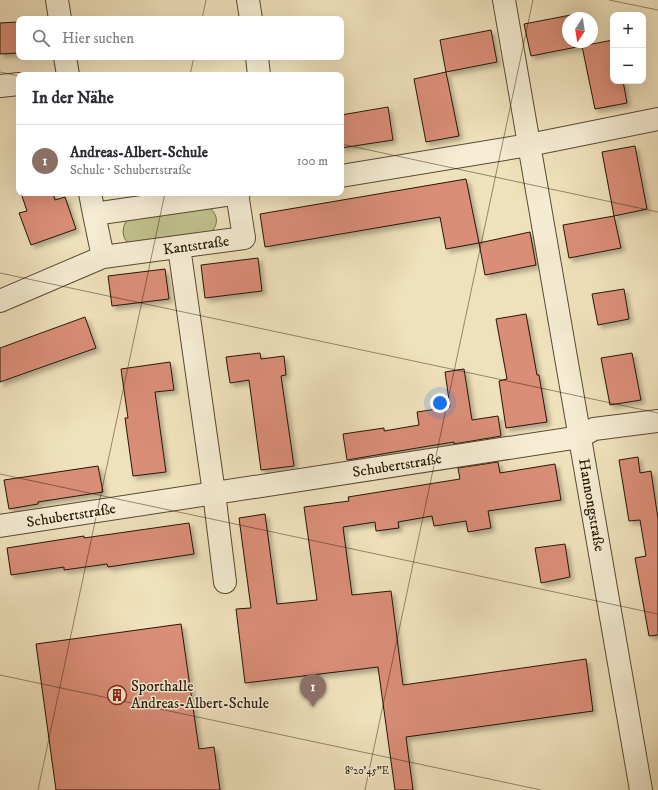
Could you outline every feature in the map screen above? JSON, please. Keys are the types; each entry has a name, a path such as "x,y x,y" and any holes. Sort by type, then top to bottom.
{"street":[{"path":"57,0 60,16"},
{"path":"248,0 251,16"},
{"name":"Hannongstraße","path":"504,0 641,790"},
{"path":"66,60 68,72"},
{"path":"258,60 260,72"},
{"path":"0,86 16,84"},
{"path":"344,175 530,145 658,119"},
{"path":"91,196 103,257"},
{"name":"Kantstraße","path":"94,214 217,196"},
{"name":"Kantstraße","path":"0,301 103,257 244,238 238,196"},
{"path":"180,247 225,582"},
{"name":"Schubertstraße","path":"0,526 580,437 594,430 658,420"}],"green space":[{"path":"209,207 216,216 216,223 211,232 128,243 123,234 128,219"}],"building":[{"path":"562,17 562,48 572,48 531,56 524,24"},
{"path":"16,22 16,53 0,54 0,23"},
{"path":"491,30 497,62 446,72 440,40"},
{"path":"610,41 610,84 624,84 627,103 595,109 582,48 598,48 598,43"},
{"path":"446,72 459,136 426,142 414,79"},
{"path":"388,107 393,140 344,148 344,114"},
{"path":"635,146 647,209 614,216 602,152"},
{"path":"466,179 479,243 446,249 440,217 265,247 260,214"},
{"path":"22,196 54,196 55,200 65,197 76,229 31,245 19,213 27,211"},
{"path":"614,216 621,248 569,258 563,225"},
{"path":"530,232 536,265 485,275 479,243"},
{"path":"258,258 262,291 205,298 201,265"},
{"path":"165,269 169,299 112,306 108,276"},
{"path":"624,289 629,319 598,325 592,294"},
{"path":"526,314 547,422 506,428 499,381 507,379 496,319"},
{"path":"85,317 96,348 0,382 0,348"},
{"path":"260,353 261,359 284,356 286,375 281,376 294,466 261,470 249,380 230,383 226,357"},
{"path":"632,353 641,400 610,405 601,358"},
{"path":"170,362 174,390 155,392 166,472 133,476 125,418 128,418 121,369"},
{"path":"464,369 472,420 498,416 501,436 454,444 454,442 347,460 343,434 384,428 384,431 419,425 417,412 450,407 445,372"},
{"path":"638,457 640,473 651,471 658,519 658,635 649,636 635,558 646,556 640,520 629,521 619,460"},
{"path":"498,462 500,473 555,464 561,500 488,511 491,528 468,532 466,521 434,526 432,516 398,522 399,528 376,531 375,522 343,527 352,595 391,591 403,685 586,659 593,711 406,737 413,790 395,790 378,667 245,683 236,609 251,608 239,518 265,514 277,604 317,600 304,507 349,501 348,497 460,479 458,468"},
{"path":"98,466 103,492 38,502 38,504 9,509 4,480"},
{"path":"189,523 194,554 108,567 107,564 64,570 64,567 11,575 7,548 84,536 84,538"},
{"path":"565,544 570,577 541,583 535,548"},
{"name":"Sporthalle Andreas-Albert-Schule","path":"181,624 199,749 214,747 220,790 56,790 36,644"}],"place":[{"name":"Sporthalle Andreas-Albert-Schule","path":"117,695"},
{"name":"Andreas-Albert-Schule","path":"313,707"}]}
